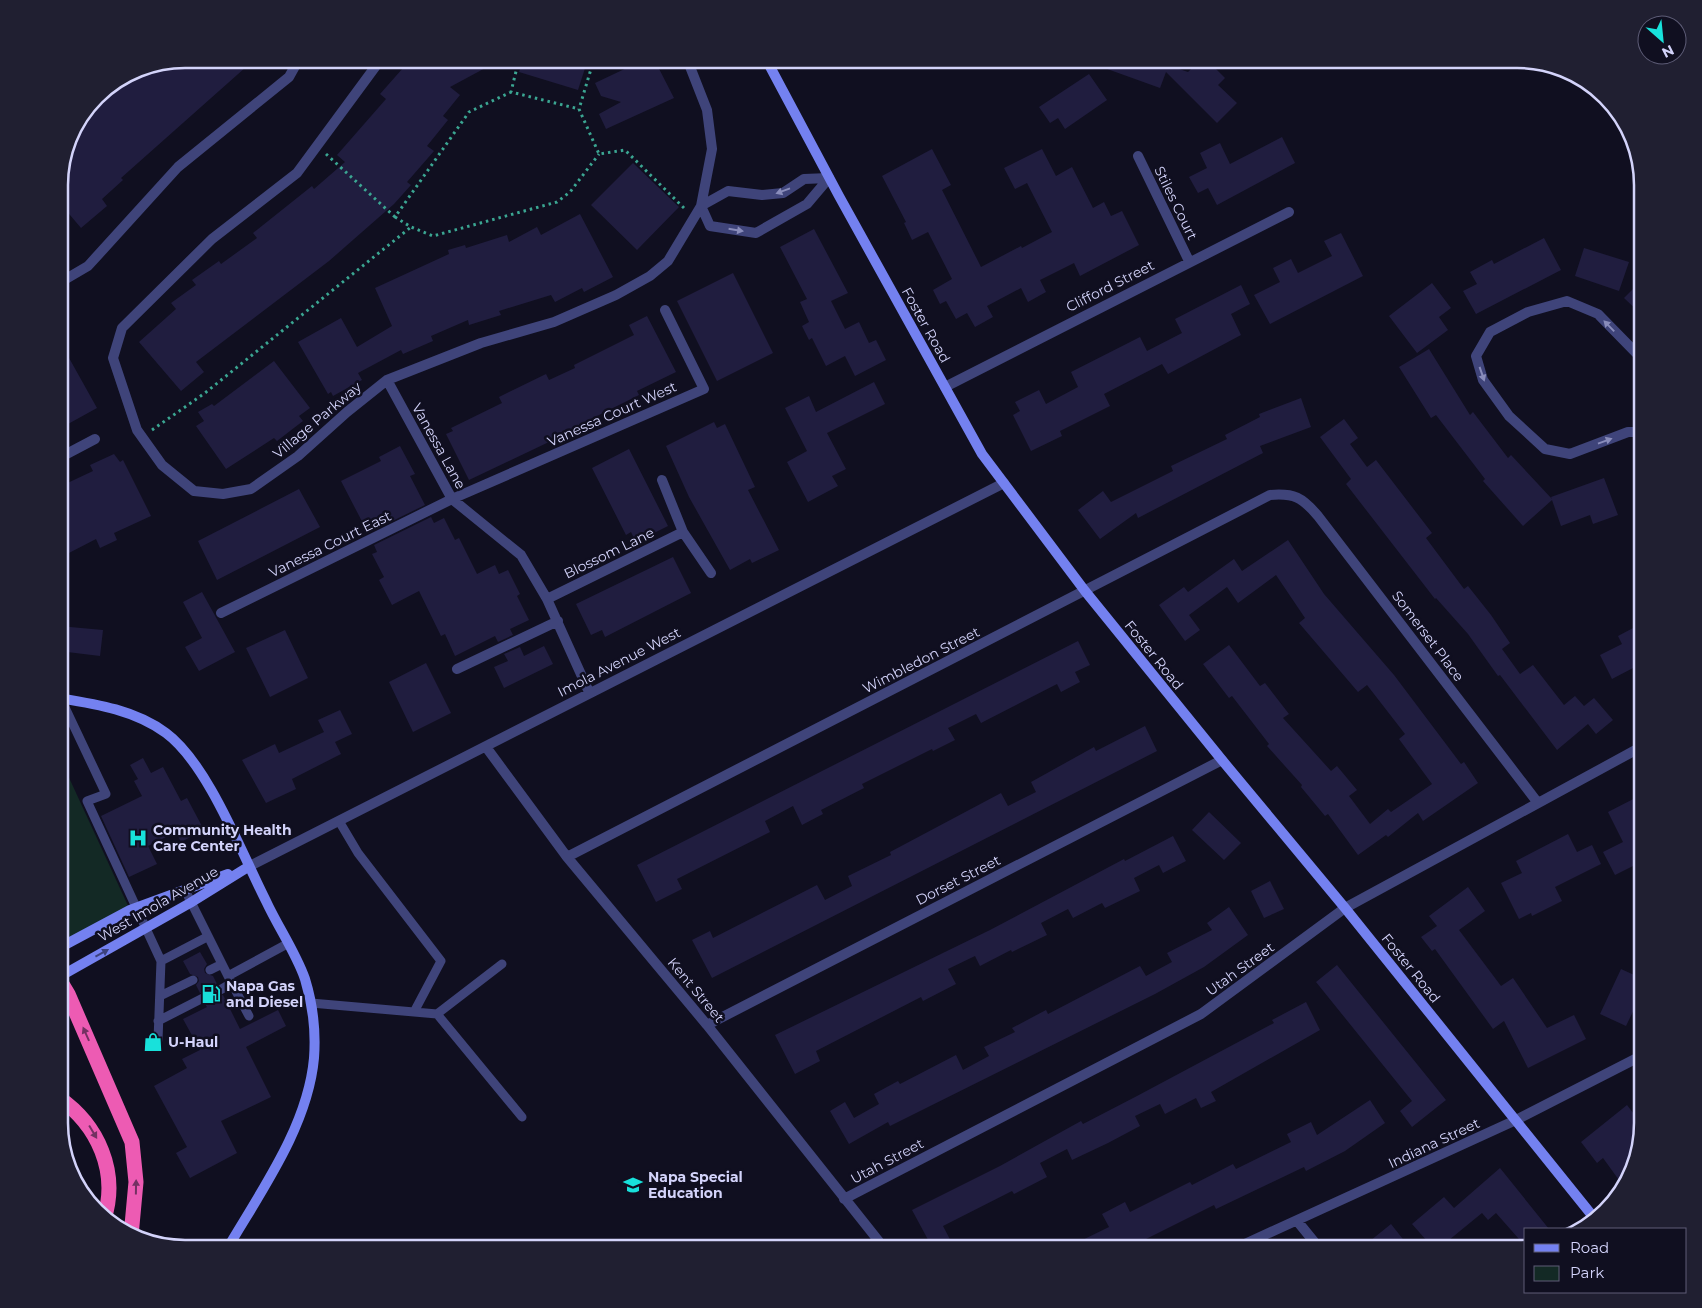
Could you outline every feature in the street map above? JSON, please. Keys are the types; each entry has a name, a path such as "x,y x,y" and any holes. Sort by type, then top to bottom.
{"highway":[{"path":"68,994 132,1142 136,1182 133,1228"},
{"path":"68,1105 86,1122 105,1156 110,1188 106,1209"}],"street":[{"path":"68,278 88,266 178,167 289,77 294,68"},
{"name":"Village Parkway","path":"374,68 297,173 212,239 122,328 113,358 137,430 162,465 194,491 222,494 251,489 298,456 346,412 387,380 480,343 554,322 616,296 650,276 668,261 701,206 712,149 706,110 690,68"},
{"name":"Foster Road","path":"771,68 829,178 982,454 1085,591 1222,760 1346,908 1591,1214"},
{"name":"Stiles Court","path":"1138,156 1189,261"},
{"path":"701,206 710,226 756,233 807,204 829,178"},
{"name":"Village Parkway","path":"701,206 728,191 762,195 784,193 804,180 829,178"},
{"name":"Clifford Street","path":"945,387 1189,261 1289,212"},
{"path":"1634,351 1598,314 1567,302 1528,312 1490,332 1476,356 1483,380 1509,416 1545,449 1570,454 1628,432 1634,432"},
{"name":"Vanessa Court West","path":"452,499 704,389 666,310"},
{"name":"Vanessa Lane","path":"387,380 452,499 520,555 547,599 589,692"},
{"path":"68,453 95,439"},
{"path":"662,480 683,532 711,573"},
{"name":"Imola Avenue West","path":"248,867 486,747 589,692 1004,483"},
{"name":"Wimbledon Street","path":"567,857 1270,494 1289,493"},
{"name":"Somerset Place","path":"1289,493 1307,503 1318,516 1538,803"},
{"name":"Vanessa Court East","path":"221,613 452,499"},
{"name":"Blossom Lane","path":"547,599 683,532"},
{"path":"457,668 558,621"},
{"path":"68,700 134,714 167,734 189,758 210,788 304,978 314,1018 314,1058 309,1095 292,1136 232,1240"},
{"name":"Kent Street","path":"486,747 567,857 707,1025 878,1240"},
{"name":"Utah Street","path":"844,1199 1201,1014 1346,908 1634,751"},
{"name":"Dorset Street","path":"707,1025 1222,760"},
{"name":"West Imola Avenue","path":"68,943 138,907 248,867"},
{"name":"West Imola Avenue","path":"68,973 146,929 248,867"},
{"name":"Indiana Street","path":"1255,1240 1516,1120 1634,1060"},
{"path":"1298,1222 1313,1240"}],"lane":[{"path":"68,715 106,794 88,801 161,961 158,1040"},
{"path":"339,821 358,853 441,961 414,1012"},
{"path":"184,890 249,1016"},
{"path":"161,961 207,937"},
{"path":"220,990 230,979 287,944"},
{"path":"210,970 222,964"},
{"path":"311,1003 437,1014 502,964"},
{"path":"160,996 193,980"},
{"path":"158,1021 203,998"},
{"path":"437,1014 522,1117"}],"path":[{"path":"511,92 517,68"},
{"path":"591,68 578,109 599,154"},
{"path":"396,217 469,112 511,92 578,109"},
{"path":"317,146 396,217 411,227 433,236 557,202 570,192 599,154 625,150 694,217"},
{"path":"142,437 205,392 411,227"}],"green space":[{"path":"68,776 130,910 68,943"}],"building":[{"path":"177,68 245,68 121,178 123,180 102,199 107,206 81,228 68,213 68,177 71,153 76,140 92,113 116,90 140,76"},
{"path":"403,68 485,68 450,87 460,95 443,116 448,120 427,146 434,151 407,182 411,185 394,204 329,261 196,362 204,372 181,391 139,342 176,309 171,303 196,285 192,280 219,261 221,264 257,238 253,233 312,186 314,189 345,162 337,155 386,99 380,94"},
{"path":"520,68 585,68 578,90 519,72"},
{"path":"627,68 659,68 674,98 606,129 599,114 621,102 601,96 595,83"},
{"path":"1104,68 1176,68 1188,72 1192,68 1215,68 1225,78 1218,85 1237,103 1217,123 1166,72 1160,88"},
{"path":"1089,74 1107,100 1065,129 1058,118 1050,123 1039,107"},
{"path":"1282,137 1295,163 1217,205 1208,188 1198,193 1189,177 1207,168 1200,153 1220,143 1230,164"},
{"path":"932,149 951,185 942,190 981,267 1052,232 1027,183 1015,189 1004,168 1042,149 1056,176 1072,167 1093,208 1104,202 1111,216 1122,211 1139,245 1080,276 1074,263 1040,280 1046,292 1028,302 1021,288 987,306 993,317 975,327 967,313 956,319 946,301 940,304 933,290 952,279 928,232 912,240 904,223 906,222 882,176"},
{"path":"633,163 679,207 637,250 591,205"},
{"path":"580,214 613,277 584,292 582,288 555,302 551,295 499,311 501,315 469,325 468,320 431,336 433,341 403,354 401,350 358,373 362,380 333,396 331,392 328,394 298,342 341,318 357,347 392,326 375,288 449,254 448,250 465,245 466,248 507,235 509,242 537,227 541,235"},
{"path":"814,229 848,293 831,301 845,329 859,322 869,343 876,340 886,360 855,376 845,356 826,366 812,338 809,340 802,326 809,322 800,302 807,299 780,247"},
{"path":"1341,233 1363,276 1270,324 1254,295 1280,282 1273,268 1291,259 1298,273 1332,256 1324,241"},
{"path":"1544,238 1561,270 1476,314 1463,291 1477,284 1470,272 1492,260 1494,264"},
{"path":"1584,248 1629,262 1619,291 1575,276"},
{"path":"733,273 773,353 717,381 677,301"},
{"path":"1432,283 1451,308 1439,317 1448,330 1417,353 1389,316"},
{"path":"1241,285 1250,304 1231,314 1241,335 1168,374 1162,364 1104,394 1110,406 1060,431 1062,436 1031,451 1013,415 1020,411 1015,402 1039,390 1046,404 1078,387 1071,372 1140,337 1147,351 1182,333 1175,319"},
{"path":"1634,288 1634,307 1624,298"},
{"path":"647,316 676,372 637,391 639,395 591,419 593,421 469,480 446,434 453,431 451,428 502,403 499,397 546,374 549,380 575,368 574,365 634,335 629,325"},
{"path":"1429,349 1470,415 1473,412 1508,458 1511,455 1552,499 1551,497 1604,478 1618,515 1593,524 1590,515 1561,526 1552,500 1523,526 1483,481 1485,479 1436,415 1431,418 1399,367"},
{"path":"68,356 97,408 68,424"},
{"path":"274,361 310,408 299,416 303,421 277,441 274,438 226,469 196,426 204,421 198,412 212,404 214,406"},
{"path":"874,382 885,404 827,433 846,469 832,476 838,486 808,502 787,462 807,451 785,408 809,396 816,412"},
{"path":"1301,398 1311,427 1260,446 1263,453 1138,518 1136,513 1100,539 1078,510 1103,491 1111,502 1173,471 1171,466 1227,439 1225,435 1260,417 1259,414"},
{"path":"1344,419 1358,438 1350,444 1367,467 1376,460 1432,533 1426,538 1464,589 1468,586 1491,615 1510,643 1502,649 1520,674 1533,665 1564,705 1575,696 1584,706 1594,698 1613,720 1596,734 1588,724 1557,750 1500,675 1498,676 1468,634 1435,599 1346,484 1351,479 1320,437"},
{"path":"714,422 717,428 725,424 755,487 748,490 779,550 752,563 750,559 730,570 689,497 666,446"},
{"path":"400,446 415,474 410,476 425,505 368,533 341,481 381,461 379,457"},
{"path":"629,449 668,526 636,542 631,532 626,535 592,468"},
{"path":"114,454 120,462 123,460 151,516 114,533 117,540 100,548 96,539 68,553 68,483 93,471 90,465"},
{"path":"299,489 320,527 217,580 198,541"},
{"path":"431,517 434,523 444,518 455,540 459,538 477,574 495,565 499,574 508,570 520,594 517,596 529,620 510,629 513,635 498,642 495,636 455,656 445,634 441,636 419,591 392,605 379,580 384,577 372,554 377,552 374,545"},
{"path":"1288,540 1324,594 1394,675 1461,764 1464,762 1478,783 1423,821 1418,813 1388,837 1386,835 1358,855 1328,814 1325,816 1301,787 1302,785 1267,746 1269,744 1232,696 1229,698 1203,664 1229,645 1260,686 1265,683 1289,714 1283,718 1331,771 1337,766 1357,790 1349,796 1370,824 1388,809 1391,812 1432,784 1399,739 1405,734 1367,685 1358,692 1299,623 1305,618 1276,575 1238,603 1227,587 1189,615 1200,630 1185,641 1159,605 1184,587 1188,592 1234,559 1242,571"},
{"path":"673,557 691,593 605,637 602,630 591,635 576,604"},
{"path":"202,592 235,652 199,671 185,647 202,638 183,602"},
{"path":"68,627 103,630 100,656 68,652"},
{"path":"1634,628 1634,670 1633,668 1612,679 1600,655 1622,644 1618,636"},
{"path":"285,630 308,678 270,697 246,648"},
{"path":"1078,641 1090,665 1075,672 1080,682 1061,692 1057,684 981,723 976,714 948,728 955,740 933,751 932,749 862,784 864,788 821,810 823,814 802,825 793,806 765,821 770,832 677,879 682,889 656,902 637,865"},
{"path":"544,646 553,664 504,688 494,667 508,661 504,654 520,647 524,656"},
{"path":"426,663 451,713 413,732 389,682"},
{"path":"340,710 352,734 335,742 341,754 292,779 296,789 266,803 242,760 275,744 279,753 324,732 318,720"},
{"path":"1145,726 1157,751 712,978 692,940 710,931 713,938 817,885 825,900 852,886 848,876 891,855 890,852 1001,793 1008,806 1036,792 1031,782 1094,747 1096,751"},
{"path":"143,758 151,773 163,767 181,801 187,798 204,830 181,842 176,832 148,846 157,864 129,877 101,816 142,796 134,781 138,779 130,765"},
{"path":"1634,799 1634,866 1615,875 1603,852 1623,842 1608,812"},
{"path":"1209,812 1241,843 1224,860 1192,830"},
{"path":"1568,834 1577,852 1592,845 1601,864 1555,887 1562,901 1532,916 1531,913 1519,919 1501,883 1522,873 1516,861"},
{"path":"1173,836 1186,861 1163,873 1159,865 1134,878 1140,891 1105,908 1102,903 1073,918 1068,909 1041,923 1047,935 1012,952 1011,950 980,966 975,956 948,969 956,984 923,1001 921,997 816,1051 820,1061 795,1074 775,1035 990,930 1124,859 1125,861"},
{"path":"1270,881 1284,909 1264,918 1251,891"},
{"path":"1468,887 1485,911 1459,930 1501,986 1513,978 1547,1028 1574,1015 1586,1039 1528,1068 1504,1021 1493,1029 1435,949 1432,951 1421,937 1437,926 1429,916"},
{"path":"1229,907 1248,935 1204,967 1155,994 890,1126 888,1122 849,1144 830,1111 845,1102 854,1118 879,1104 874,1094 898,1081 900,1084 956,1055 963,1070 989,1056 984,1047 1015,1032 1012,1028 1046,1010 1048,1014 1140,966 1146,976 1172,962 1167,953 1212,930 1207,923"},
{"path":"200,952 207,964 204,969 205,973 213,976 217,984 214,987 214,993 217,996 223,995 240,1029 278,1010 286,1026 246,1047 271,1097 221,1121 237,1153 190,1178 176,1153 187,1147 154,1086 187,1068 182,1059 200,1050 183,1019 207,1007 205,1004 209,998 206,993 200,993 196,985 199,981 198,977 190,974 183,961"},
{"path":"1337,965 1446,1100 1412,1127 1400,1111 1412,1101 1316,982"},
{"path":"1621,969 1634,975 1634,1009 1626,1026 1600,1014"},
{"path":"1306,1002 1320,1030 1211,1092 1216,1101 1201,1108 1196,1098 1165,1114 1160,1104 1135,1116 1140,1126 1108,1143 1072,1160 1067,1149 1040,1163 1047,1177 1014,1194 1012,1191 943,1226 950,1240 928,1240 912,1210 1000,1166 1081,1121 1083,1124 1137,1096 1274,1023 1272,1020"},
{"path":"1370,1100 1385,1123 1345,1151 1306,1171 1304,1167 1216,1209 1214,1205 1144,1240 1082,1240 1109,1227 1102,1214 1125,1202 1130,1212 1190,1182 1192,1185 1233,1164 1236,1169 1291,1142 1287,1134 1311,1122 1317,1135"},
{"path":"1627,1105 1634,1114 1632,1146 1628,1161 1619,1180 1603,1158 1597,1163 1581,1142"},
{"path":"1500,1168 1548,1228 1524,1228 1524,1240 1520,1240 1496,1213 1488,1220 1482,1213 1449,1240 1426,1240 1412,1224 1444,1197 1454,1208"},
{"path":"1391,1224 1404,1240 1371,1240"}],"place":[{"name":"Community Health Care Center","path":"138,838"},
{"name":"Napa Gas and Diesel","path":"211,994"},
{"name":"U-Haul","path":"153,1042"},
{"name":"Napa Special Education","path":"633,1185"}]}
